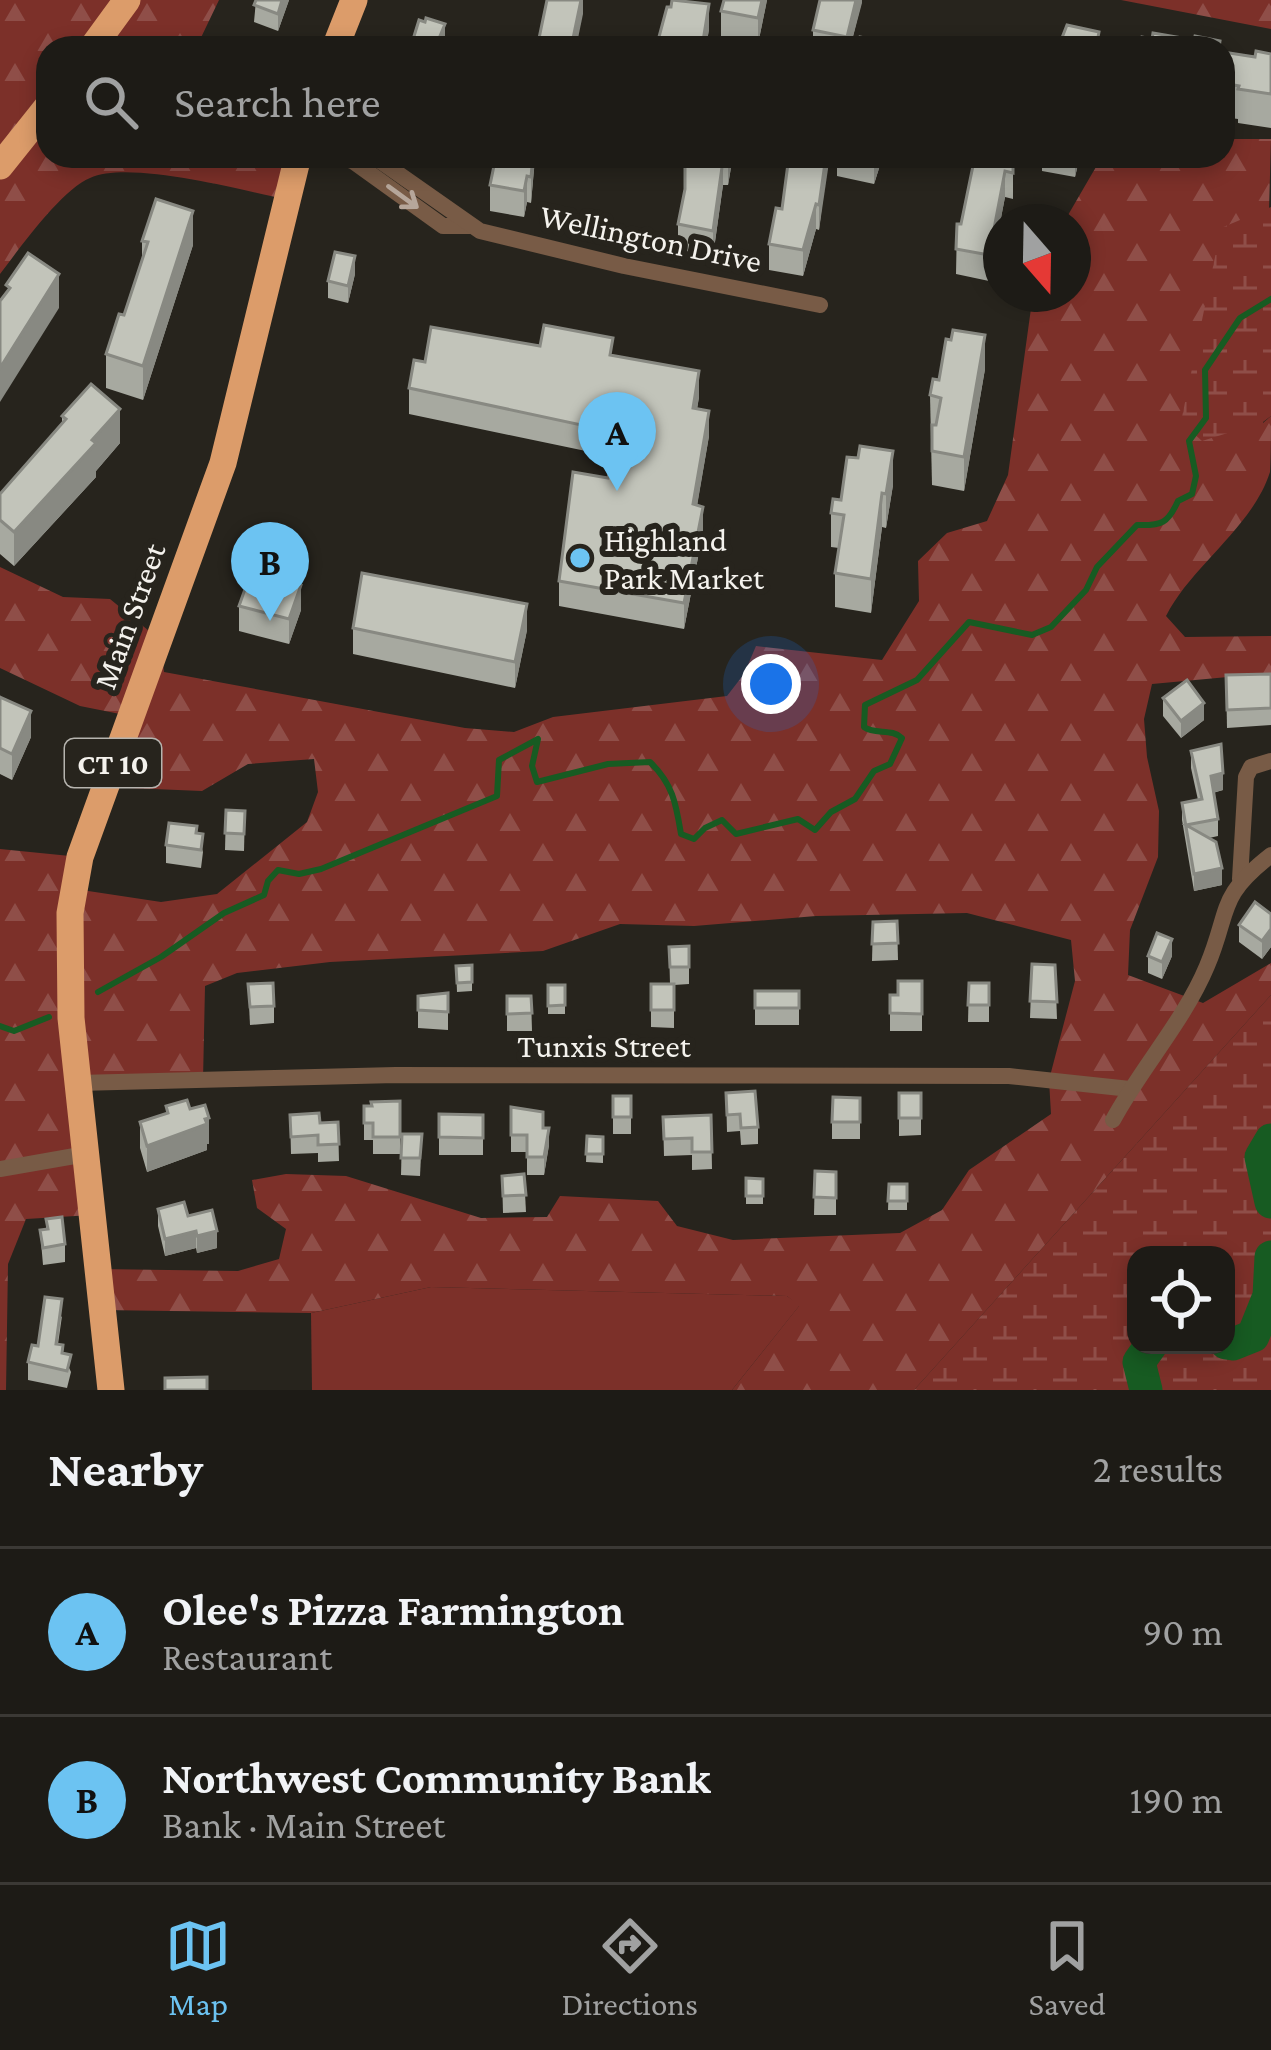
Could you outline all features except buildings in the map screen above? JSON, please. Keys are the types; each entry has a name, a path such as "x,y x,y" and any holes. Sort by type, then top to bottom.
{"highway":[{"path":"96,36 116,0"},
{"path":"99,36 127,0"},
{"path":"339,36 354,0"},
{"path":"0,166 36,121"},
{"name":"Main Street","path":"111,1390 78,1083 69,975 70,913 80,857 223,463 295,168"}],"street":[{"name":"Wellington Drive","path":"362,168 443,226 470,226 624,266 820,305"},
{"name":"Wellington Drive","path":"394,168 470,226"},
{"path":"1113,1120 1207,967 1221,917 1240,879 1246,777 1252,767 1271,761"},
{"path":"1240,879 1271,854"},
{"name":"Tunxis Street","path":"78,1083 396,1075 1009,1076 1130,1089"},
{"path":"0,1169 86,1154"}],"green space":[{"path":"0,0 219,0 202,36 36,36 36,168 294,168 285,199 157,174 108,173 79,184 54,207 0,274"},
{"path":"1121,0 1271,0 1271,29"},
{"path":"1235,139 1271,139 1263,423 1271,416 1270,472 1250,511 1166,616 1185,637 1271,636 1271,673 1152,684 1144,719 1159,811 1158,857 1130,930 1128,975 1203,1003 1271,963 1271,995 914,1390 732,1390 799,1306 787,1296 431,1287 311,1313 102,1310 98,1269 238,1271 279,1259 286,1229 257,1208 252,1180 286,1174 346,1176 481,1218 547,1217 560,1196 658,1201 677,1226 733,1240 900,1233 942,1210 969,1170 1051,1114 1049,1080 1075,981 1071,940 967,913 816,916 694,926 620,924 543,951 330,962 237,973 205,986 203,1080 78,1084 92,1215 26,1219 8,1264 6,1390 0,1390 0,849 80,857 75,889 161,902 217,894 307,822 318,792 314,759 248,764 202,791 105,787 130,716 80,706 0,668 0,567 63,597 110,599 160,640 164,672 465,728 514,732 553,717 727,696 744,674 756,646 882,660 919,601 918,561 947,533 987,521 1008,475 1031,312 1091,312 1091,204 1074,204 1095,168 1235,168"},
{"path":"1271,207 1271,416 1202,441 1181,422 1221,228"},
{"path":"1271,995 1271,1390 914,1390"},
{"path":"431,1287 787,1296 800,1305 732,1390 312,1390 311,1313"}],"waterway":[{"path":"98,992 161,957 224,913 264,895 278,870 299,874 321,869 497,796 499,760 538,739 532,766 537,782 608,764 650,762 672,795 681,834 694,839 722,820 736,834 798,819 815,830 831,812 855,799 874,771 890,764 902,738 864,727 865,705 917,680 969,622 1032,635 1051,627 1137,525 1163,522 1178,501 1192,494 1196,476 1189,441 1206,418 1205,370 1240,318 1271,299"},
{"path":"0,1026 14,1031 49,1017"},
{"path":"1271,1140 1261,1157 1271,1202"},
{"path":"1235,1343 1253,1336 1269,1296 1271,1257"},
{"path":"1145,1354 1139,1362 1146,1390"}],"place":[{"name":"Olee's Pizza Farmington","path":"617,491"},
{"name":"Highland Park Market","path":"580,558"},
{"name":"Northwest Community Bank","path":"270,621"}]}
